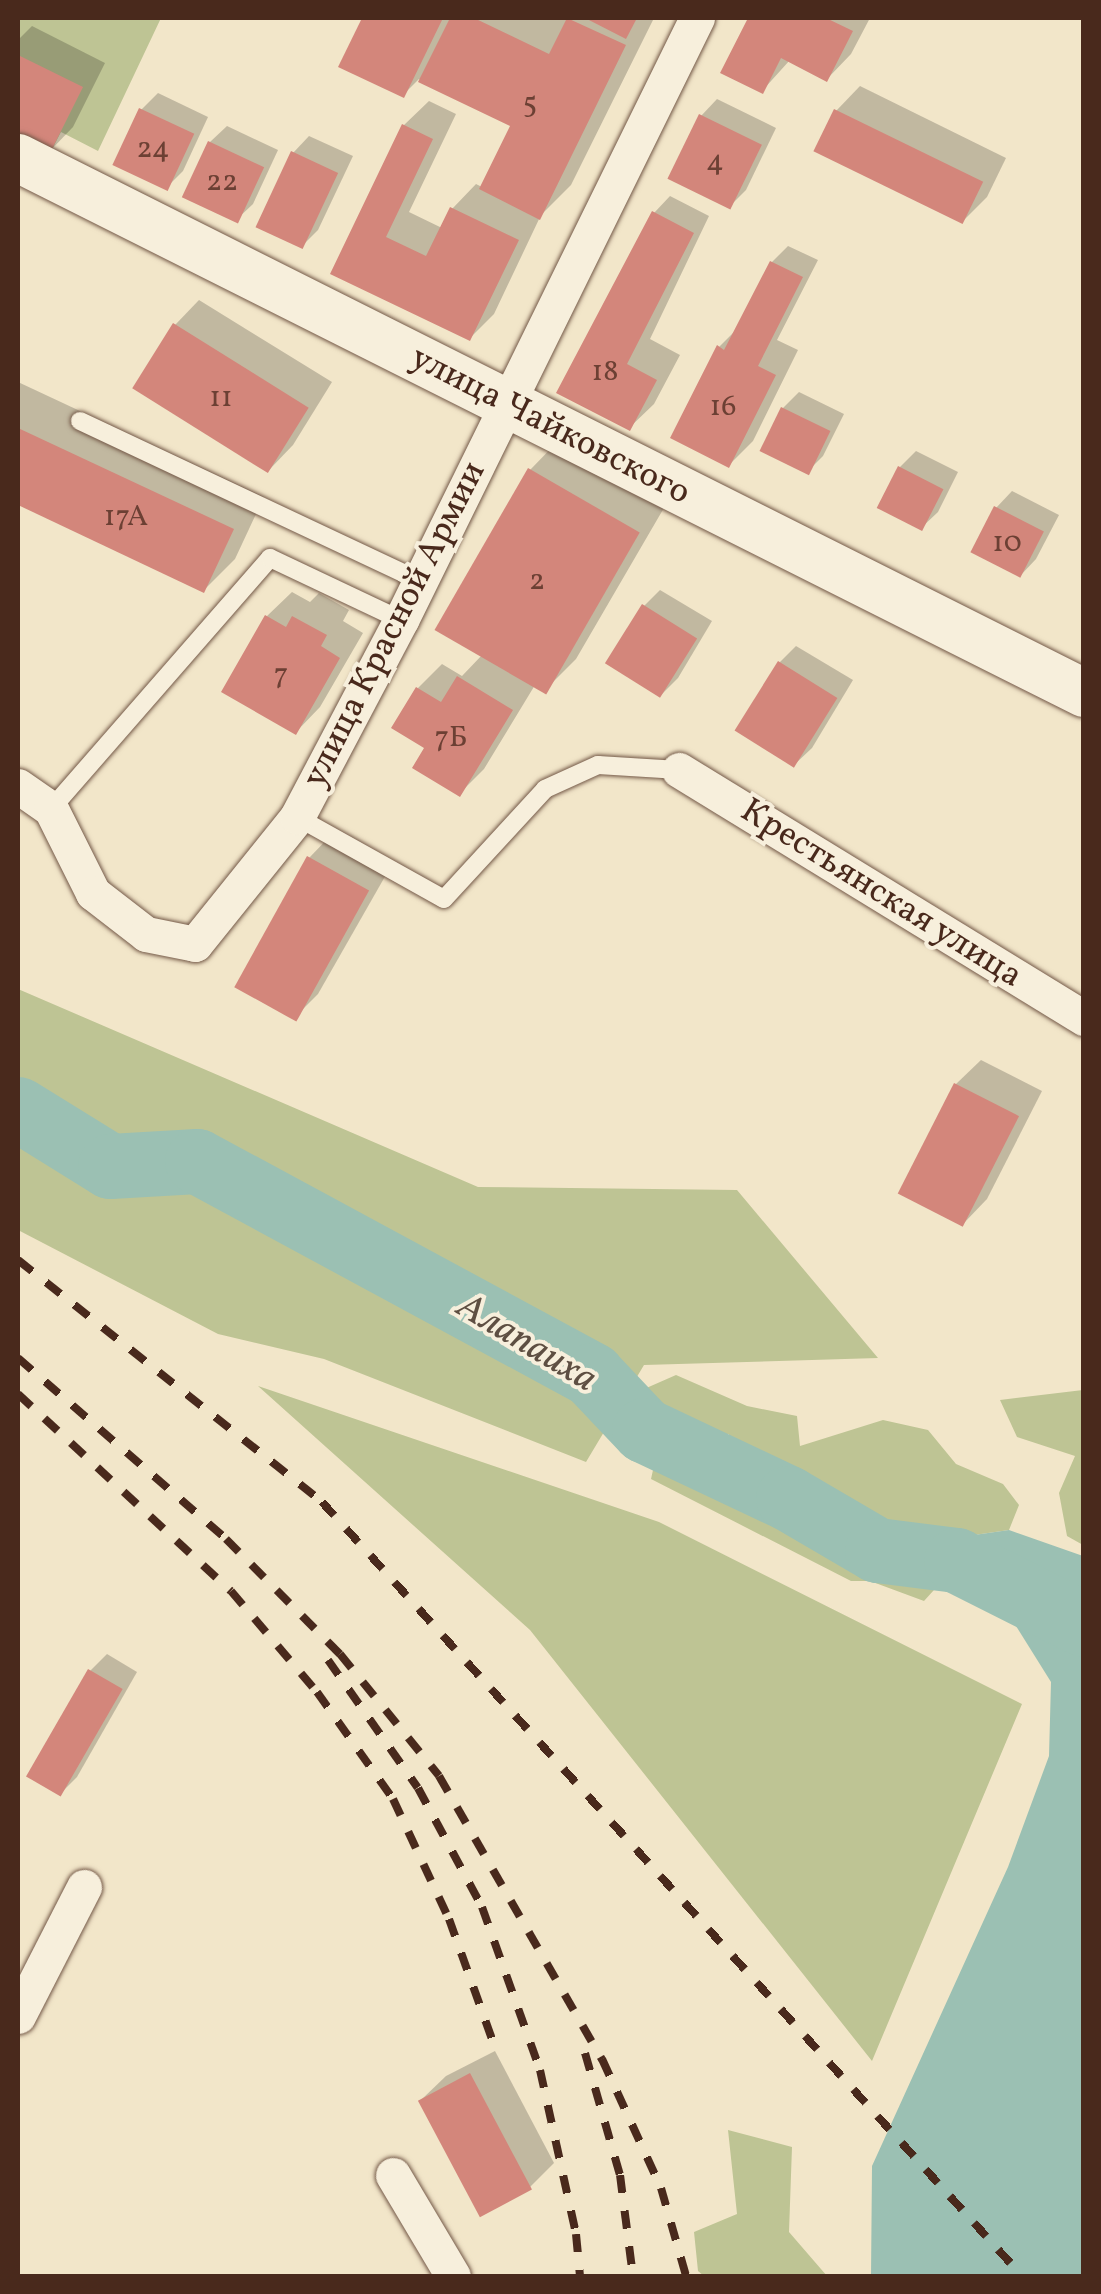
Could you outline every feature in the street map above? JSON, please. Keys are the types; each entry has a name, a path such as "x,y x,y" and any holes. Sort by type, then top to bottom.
{"main road":[{"name":"улица Чайковского","path":"18,158 1084,693"}],"street":[{"name":"улица Красной Армии","path":"52,810 94,893 146,934 195,944 297,817 401,620 697,18"},
{"name":"Крестьянская улица","path":"680,770 1084,1018"},
{"path":"18,786 52,810"},
{"path":"18,2016 84,1887"},
{"path":"393,2176 453,2276"}],"lane":[{"path":"80,421 420,581"},
{"path":"52,810 270,558 401,620"},
{"path":"297,817 444,898 545,790 598,765 680,770"}],"green space":[{"path":"18,18 161,18 98,151 61,132 49,155 18,139"},
{"path":"18,989 478,1187 737,1190 878,1358 644,1365 586,1462 324,1359 218,1334 18,1230"},
{"path":"676,1375 747,1406 797,1416 800,1446 883,1420 928,1430 956,1464 1003,1484 1019,1505 1009,1530 974,1535 934,1529 877,1538 860,1517 728,1455 729,1434 679,1435 638,1418 635,1393"},
{"path":"258,1386 659,1522 1022,1704 872,2061 530,1630"},
{"path":"1084,1390 1083,1545 1067,1536 1059,1493 1075,1456 1017,1437 1000,1400"},
{"path":"655,1461 861,1563 934,1572 943,1580 924,1601 870,1581 851,1581 651,1479"},
{"path":"728,2130 792,2147 789,2232 827,2276 704,2276 698,2271 694,2232 737,2214"}],"water":[{"path":"1009,1530 1083,1556 1083,2276 871,2276 872,2166 1008,1867 1049,1756 1051,1682 1006,1610 951,1588 956,1560 974,1535"}],"building":[{"path":"362,18 443,18 404,98 338,67"},
{"path":"450,18 474,18 549,54 567,18 626,45 540,220 479,189 510,126 418,82"},
{"path":"585,18 637,18 626,39"},
{"path":"748,18 826,18 853,31 827,82 781,58 763,94 720,73"},
{"path":"18,55 83,87 49,155 18,139"},
{"path":"139,108 194,134 168,191 112,165"},
{"path":"834,109 983,182 963,224 813,151"},
{"path":"699,114 762,145 730,209 667,179"},
{"path":"402,124 433,139 386,237 426,256 450,207 519,240 470,341 330,274"},
{"path":"208,141 264,167 238,223 182,197"},
{"path":"291,151 338,173 303,249 256,227"},
{"path":"652,211 694,233 627,364 657,380 630,431 556,393"},
{"path":"770,261 803,277 758,366 776,375 729,468 670,438 717,345 724,350"},
{"path":"173,323 309,408 268,473 132,388"},
{"path":"781,407 830,431 809,475 760,451"},
{"path":"18,428 234,529 204,593 18,505"},
{"path":"898,466 943,489 922,531 877,508"},
{"path":"528,468 640,532 546,694 435,630"},
{"path":"994,506 1044,531 1020,578 970,552"},
{"path":"642,604 697,638 660,698 605,663"},
{"path":"265,615 286,627 292,616 327,635 321,646 340,658 296,735 221,692"},
{"path":"778,661 837,698 794,768 735,731"},
{"path":"457,676 513,710 460,797 412,768 424,748 391,728 416,687 441,702"},
{"path":"307,856 369,890 296,1022 234,987"},
{"path":"954,1083 1019,1116 963,1227 898,1193"},
{"path":"88,1669 123,1689 61,1796 26,1776"},
{"path":"470,2073 532,2190 480,2217 418,2101"}],"waterway":[{"name":"Алапаиха","path":"18,1109 110,1166 197,1161 592,1375 644,1430 788,1498 877,1550 956,1560 1084,1624"}],"railway":[{"path":"18,1260 322,1502 1022,2276"},
{"path":"18,1358 226,1539 340,1654 439,1776 602,2059 661,2188 686,2276"},
{"path":"18,1394 231,1591 317,1692 393,1799 449,1919 493,2042"},
{"path":"328,1660 418,1788 482,1907 540,2070 576,2234 580,2276"},
{"path":"585,2053 620,2175 633,2276"}]}
